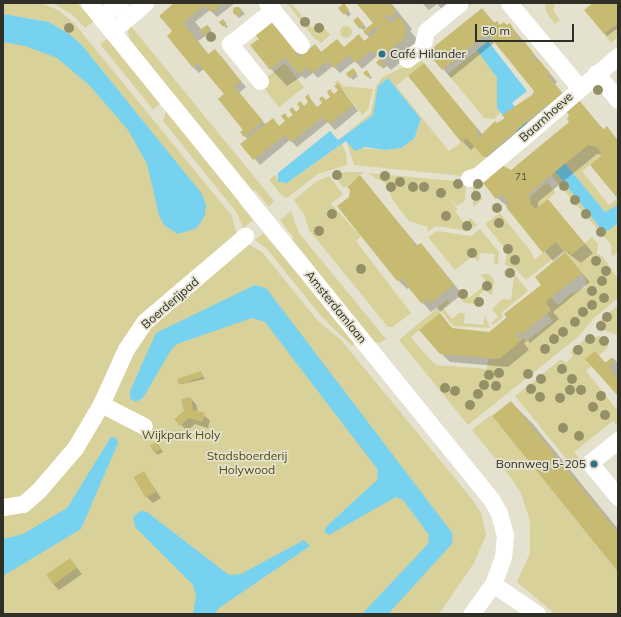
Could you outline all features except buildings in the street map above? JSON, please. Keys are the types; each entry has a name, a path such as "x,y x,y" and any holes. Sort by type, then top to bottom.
{"street":[{"name":"Amsterdamlaan","path":"88,3 101,16 491,499 499,513 505,535 503,557 493,584 470,614"},
{"path":"101,16 120,3"},
{"path":"112,31 145,3"},
{"path":"407,59 422,48 426,31 460,3"},
{"path":"508,3 579,87"},
{"path":"260,81 230,44 270,6 301,45"},
{"name":"Baarnhoeve","path":"469,178 495,161 579,87 618,56"},
{"path":"596,73 618,100"},
{"name":"Boerderijpad","path":"3,507 23,504 38,491 74,448 101,404 126,349 144,322 245,236"},
{"path":"101,404 144,426"},
{"path":"618,440 590,462 618,497"},
{"path":"493,584 537,614"}],"green space":[{"name":"Wijkpark Holy","path":"3,3 41,3 58,10 74,23 232,216 238,238 263,253 317,320 341,340 472,499 481,513 486,535 474,563 439,614 3,614 3,29 59,47 205,199 81,44 69,34 49,22 3,14"},
{"path":"53,3 77,3 94,21 85,28 74,16"},
{"path":"287,3 291,3 312,28 320,22 330,35 321,43 315,39"},
{"path":"545,3 555,3 553,10 560,20 555,24 546,12"},
{"path":"618,23 618,37 611,43 604,34"},
{"path":"131,26 274,201 269,207 255,190 253,191 130,40 128,32"},
{"path":"348,26 351,27 351,37 344,38 341,37 340,30 341,27"},
{"path":"108,38 161,103 153,110 100,44"},
{"path":"477,50 497,78 497,108 500,113 494,119 484,118 448,74"},
{"path":"420,59 424,63 396,86 449,151 467,138 487,161 462,176 354,165 346,140 361,148 385,150 401,148 414,139 421,119 388,78 373,115 342,137 371,113 376,86 383,77"},
{"path":"285,63 304,87 279,107 260,83"},
{"path":"338,80 343,86 373,89 368,110 362,115 338,83 334,84"},
{"path":"166,111 241,201 239,203 253,220 243,228 237,213 163,121"},
{"path":"342,144 346,153 347,165 318,174 287,198 282,196 269,180 278,173 276,176 281,183 287,183"},
{"path":"588,145 597,147 602,155 582,171 609,205 618,198 618,205 607,212 605,212 565,164"},
{"path":"348,172 364,172 344,188 333,175"},
{"path":"555,172 602,230 608,231 618,223 618,252 612,257 611,245 551,175"},
{"path":"367,173 466,182 465,201 457,206 444,193 458,209 455,211 464,223 471,218 477,225 468,231 436,226 427,232 428,227 409,221 394,202 385,183"},
{"path":"485,173 489,178 476,191 483,199 473,207 473,181"},
{"path":"329,176 343,194 331,204 361,236 356,241 411,313 393,327 388,327 309,230 304,214 294,200 317,181"},
{"path":"547,182 556,193 535,209 530,203 531,196"},
{"path":"291,211 299,233 386,339 380,343 374,342 292,239 294,238 280,220"},
{"path":"500,213 532,253 534,260 556,242 563,251 526,280 515,268 505,265 507,251 485,224"},
{"path":"480,229 499,252 498,264 494,264 495,254 480,253 478,262 473,256 455,270 428,237 437,231 471,236"},
{"path":"263,233 357,342 352,346 322,317 266,248 255,240"},
{"path":"592,237 598,244 597,253 603,257 618,279 618,298 594,318 578,337 468,425 399,340 436,309 440,313 411,337 417,345 436,365 487,369 488,359 499,359 524,338 526,341 553,321 547,314 551,310 545,302 551,297 558,305 569,295 586,287 586,279 566,253 568,251 571,255"},
{"path":"505,270 512,271 528,291 501,313 503,317 493,325 491,323 498,317 492,309 502,299 511,300 514,277 504,276"},
{"path":"489,274 494,280 492,296 485,290 478,296 484,303 482,305 464,303 460,297 461,292 463,290 469,298 487,283 481,275"},
{"path":"447,300 450,302 443,308 452,319 459,313 465,313 464,323 483,325 485,315 490,328 453,326 438,307"},
{"path":"618,305 618,335 597,328 597,323"},
{"path":"599,336 607,341 608,347 599,356 595,351 586,359 592,366 586,371 618,411 618,427 613,421 574,452 581,460 573,467 515,396 561,359 566,363 573,356 570,352 584,340"},
{"path":"491,415 618,572 618,614 555,614 517,582 530,553 530,521 521,493 511,478 472,430"}],"water":[{"path":"3,14 49,22 69,34 81,44 202,194 206,205 205,215 197,228 178,234 164,225 159,215 147,164 128,130 90,86 57,58 25,46 3,42"},
{"path":"488,41 527,91 512,103 528,123 516,132 497,108 497,78 477,50"},
{"path":"388,78 421,119 414,139 401,148 385,150 365,147 355,151 346,141 287,183 278,182 278,173 330,131 338,140 373,115 378,86"},
{"path":"549,144 605,212 618,205 618,223 608,231 602,230 539,152"},
{"path":"255,285 266,288 453,534 452,544 388,614 362,614 428,544 429,535 403,500 396,497 329,535 325,532 325,528 377,480 378,470 265,322 252,318 177,344 171,350 143,398 135,402 130,398 130,391 156,333"},
{"path":"111,437 116,438 118,443 81,529 3,576 3,539 23,534 67,508"},
{"path":"141,511 147,512 229,575 241,574 304,540 310,546 219,608 215,614 193,614 196,596 193,585 135,527 133,517"}],"place":[{"name":"Café Hilander","path":"382,54"},
{"name":"Bonnweg 5-205","path":"594,464"}],"park label":[{"name":"Stadsboerderij Holywood","path":"247,463"}]}
